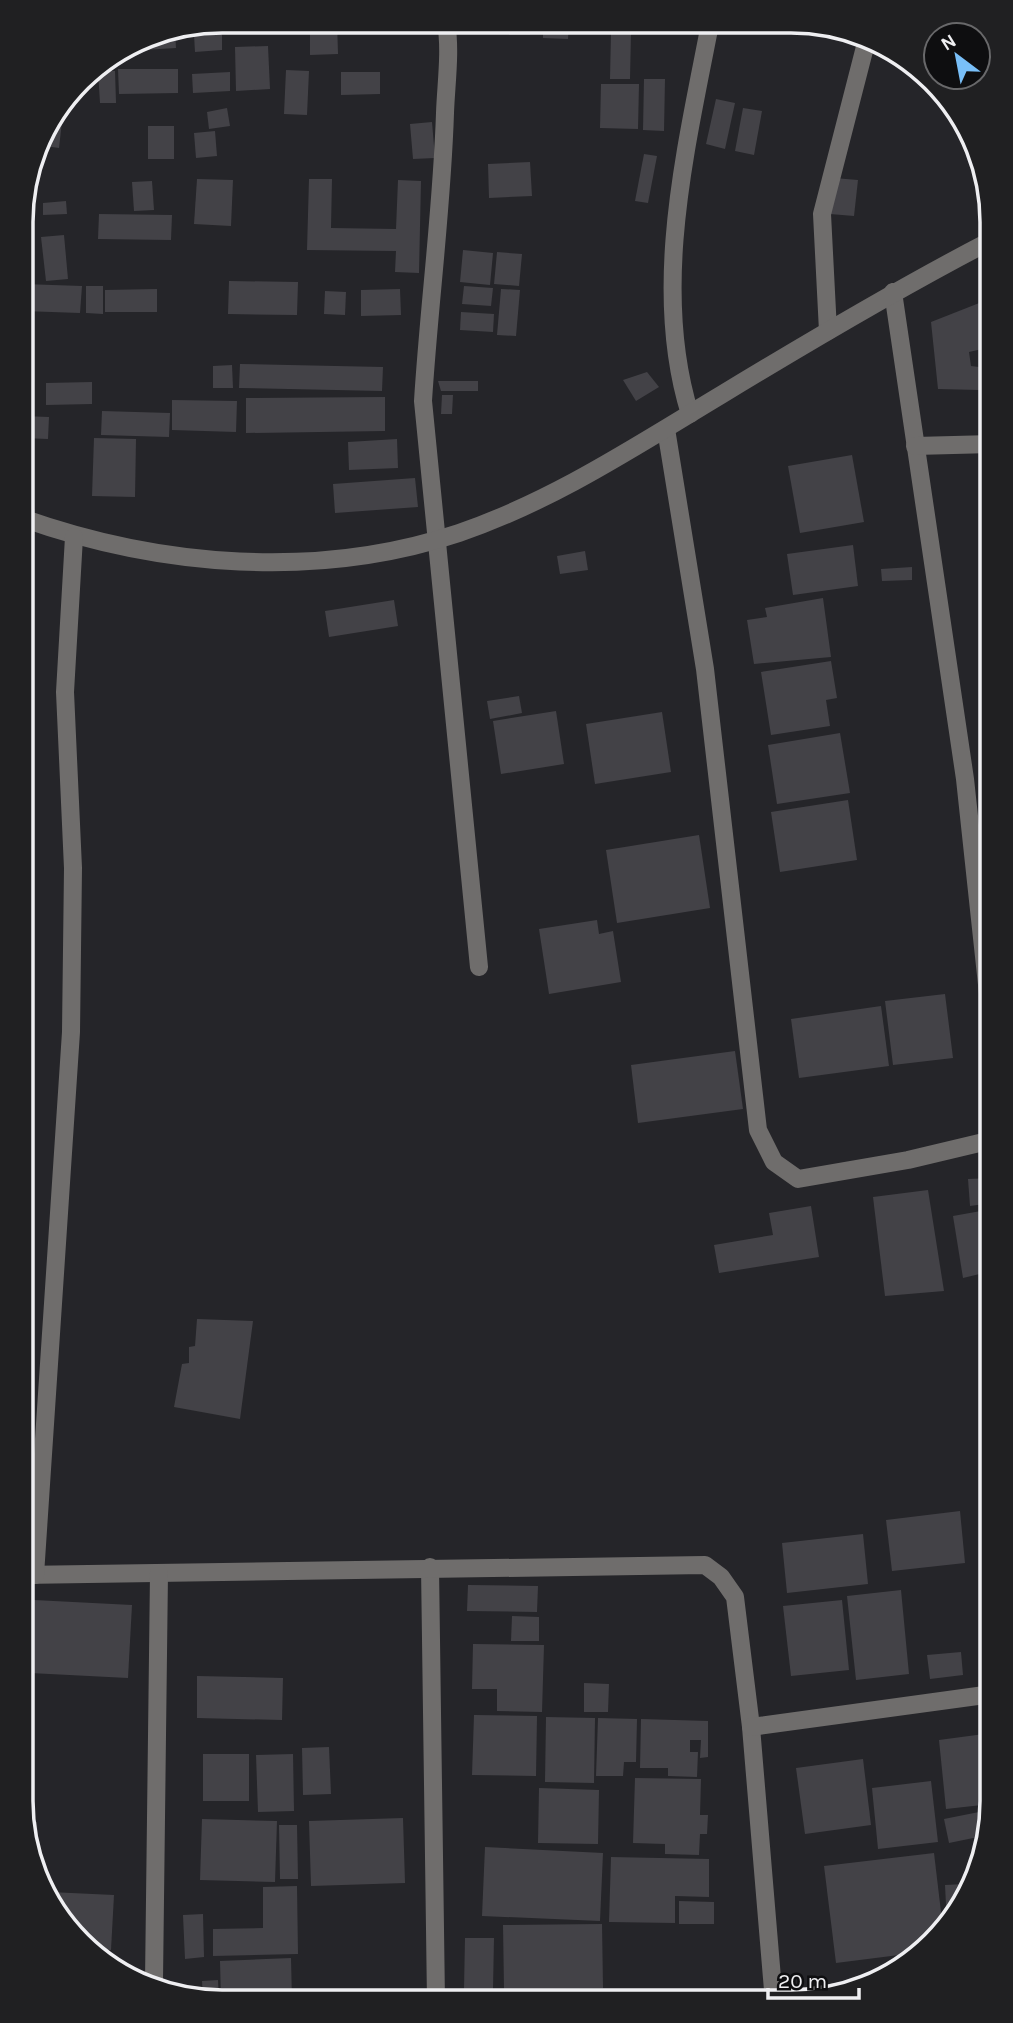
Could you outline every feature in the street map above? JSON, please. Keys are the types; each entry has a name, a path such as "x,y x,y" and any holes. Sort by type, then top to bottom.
{"street":[{"path":"446,33 445,131 423,401 479,967"},
{"path":"690,414 681,384 673,289 685,162 708,33"},
{"path":"828,331 822,214 864,49"},
{"path":"34,522 74,537 173,555 279,564 366,555 458,533 552,494 666,429 893,292 980,246"},
{"path":"893,292 965,779 980,915"},
{"path":"666,429 705,669 758,1130 774,1162 798,1179 908,1160 979,1143"},
{"path":"915,446 980,444"},
{"path":"33,1510 71,1032 73,868 65,692 74,537"},
{"path":"33,1575 705,1565 721,1577 735,1597 751,1727 773,1990"},
{"path":"430,1567 436,1990"},
{"path":"154,1977 159,1573"},
{"path":"751,1727 979,1695"}],"building":[{"path":"222,33 222,50 195,52 194,36"},
{"path":"310,33 337,33 338,54 310,55"},
{"path":"509,33 530,33 530,35"},
{"path":"543,33 568,33 568,39 543,38"},
{"path":"611,33 631,33 630,79 610,79"},
{"path":"176,40 176,48 146,50"},
{"path":"268,46 270,89 236,91 235,47"},
{"path":"118,69 178,69 178,93 119,94"},
{"path":"286,70 309,71 307,115 284,114"},
{"path":"108,71 115,71 116,103 100,103 99,80"},
{"path":"230,72 230,91 193,93 192,74"},
{"path":"341,72 380,72 380,94 341,95"},
{"path":"644,79 665,79 664,131 643,130"},
{"path":"601,84 639,84 638,129 600,128"},
{"path":"716,99 735,103 725,149 706,144"},
{"path":"227,108 230,126 209,129 207,112"},
{"path":"743,108 762,111 754,155 735,151"},
{"path":"432,122 435,158 413,159 410,124"},
{"path":"62,123 59,148 50,147"},
{"path":"148,126 174,126 174,159 148,159"},
{"path":"215,131 217,156 196,158 194,133"},
{"path":"644,154 657,156 648,203 635,201"},
{"path":"530,162 532,196 489,198 488,164"},
{"path":"834,178 858,180 854,216 830,214"},
{"path":"197,179 233,180 231,226 194,224"},
{"path":"309,179 332,179 331,228 396,229 398,180 421,181 419,273 395,272 396,251 307,250"},
{"path":"152,181 154,210 134,211 132,182"},
{"path":"66,201 67,214 43,215 43,203"},
{"path":"99,214 172,215 171,240 98,239"},
{"path":"64,235 68,279 46,281 41,237"},
{"path":"463,250 493,253 490,285 460,282"},
{"path":"497,252 522,254 519,286 494,284"},
{"path":"229,281 298,282 297,315 228,314"},
{"path":"34,284 82,286 80,313 34,311"},
{"path":"86,286 103,286 103,314 86,313"},
{"path":"464,286 493,288 491,306 462,304"},
{"path":"157,289 157,312 105,312 105,290"},
{"path":"400,289 401,315 361,316 361,290"},
{"path":"501,289 520,290 516,336 497,335"},
{"path":"325,291 346,292 345,315 324,314"},
{"path":"980,303 980,349 969,352 971,366 979,367 979,390 938,389 931,322"},
{"path":"461,312 494,314 493,332 460,330"},
{"path":"240,364 383,367 382,391 239,388"},
{"path":"232,365 233,388 213,388 213,366"},
{"path":"647,372 659,387 636,401 623,380"},
{"path":"438,381 478,381 478,391 441,391"},
{"path":"92,382 92,404 46,405 46,383"},
{"path":"442,395 453,395 452,414 441,414"},
{"path":"385,397 385,431 246,433 246,398"},
{"path":"172,400 237,401 236,432 172,430"},
{"path":"102,411 170,413 169,437 101,435"},
{"path":"34,416 49,417 48,439 34,438"},
{"path":"94,438 136,439 135,497 92,496"},
{"path":"397,439 398,468 349,470 348,442"},
{"path":"852,455 864,522 800,533 788,466"},
{"path":"415,478 418,507 335,513 333,484"},
{"path":"853,545 858,586 793,595 787,554"},
{"path":"585,551 588,570 560,574 557,556"},
{"path":"912,567 912,580 882,581 881,569"},
{"path":"823,598 831,657 754,664 747,620 767,617 765,608"},
{"path":"394,600 398,626 329,637 325,611"},
{"path":"831,661 837,698 826,700 830,726 771,735 761,672"},
{"path":"519,696 522,713 490,719 487,701"},
{"path":"556,711 564,764 501,774 493,721"},
{"path":"662,712 671,772 595,784 586,724"},
{"path":"840,733 850,793 777,804 768,745"},
{"path":"848,800 857,860 780,872 771,812"},
{"path":"699,835 710,908 617,923 606,850"},
{"path":"597,920 599,934 613,931 621,982 549,994 539,929"},
{"path":"945,994 953,1058 893,1065 885,1001"},
{"path":"881,1006 889,1066 799,1078 791,1019"},
{"path":"735,1051 743,1109 638,1123 631,1065"},
{"path":"968,1179 979,1179 979,1205 970,1206"},
{"path":"928,1190 944,1291 885,1296 873,1197"},
{"path":"811,1206 819,1257 719,1273 714,1245 773,1235 769,1213"},
{"path":"979,1211 979,1274 963,1278 953,1216"},
{"path":"197,1319 253,1321 240,1419 174,1407 182,1364 189,1363 189,1347 195,1346"},
{"path":"960,1511 965,1563 892,1571 886,1520"},
{"path":"863,1534 868,1584 787,1593 782,1543"},
{"path":"468,1585 538,1586 537,1612 467,1611"},
{"path":"901,1590 909,1674 856,1680 847,1596"},
{"path":"34,1600 132,1605 128,1678 33,1673"},
{"path":"842,1600 849,1670 791,1676 783,1606"},
{"path":"512,1616 539,1617 539,1641 511,1641"},
{"path":"473,1644 544,1645 542,1712 497,1711 497,1689 472,1689"},
{"path":"961,1652 963,1675 930,1679 927,1655"},
{"path":"197,1676 283,1678 282,1720 197,1718"},
{"path":"584,1683 609,1684 608,1712 584,1712"},
{"path":"474,1715 537,1716 536,1776 472,1775"},
{"path":"546,1717 595,1718 594,1783 545,1782"},
{"path":"598,1718 637,1719 636,1762 624,1762 623,1776 596,1776"},
{"path":"641,1719 708,1721 708,1757 700,1758 701,1740 690,1740 690,1752 698,1752 697,1777 668,1776 668,1768 640,1768"},
{"path":"979,1735 979,1805 946,1809 939,1740"},
{"path":"329,1747 331,1794 303,1795 302,1748"},
{"path":"203,1754 249,1754 249,1801 203,1801"},
{"path":"293,1754 294,1811 258,1812 256,1755"},
{"path":"863,1759 871,1825 805,1834 796,1768"},
{"path":"635,1778 701,1779 700,1815 708,1815 707,1834 700,1834 699,1855 665,1854 665,1844 633,1843"},
{"path":"931,1781 938,1842 878,1849 872,1788"},
{"path":"539,1788 599,1790 598,1844 538,1843"},
{"path":"979,1812 976,1837 949,1843 944,1819"},
{"path":"403,1818 405,1883 311,1886 309,1821"},
{"path":"202,1819 277,1821 275,1882 200,1880"},
{"path":"279,1825 297,1825 298,1879 280,1879"},
{"path":"485,1847 603,1853 600,1921 482,1916"},
{"path":"934,1853 941,1915 900,1955 836,1963 824,1866"},
{"path":"611,1857 709,1859 709,1897 675,1896 675,1923 609,1922"},
{"path":"959,1884 946,1908 945,1885"},
{"path":"297,1886 298,1954 213,1956 213,1929 263,1928 263,1887"},
{"path":"58,1892 114,1895 111,1950 98,1943 80,1925"},
{"path":"679,1901 714,1902 714,1924 679,1924"},
{"path":"203,1914 204,1957 185,1959 183,1915"},
{"path":"602,1924 603,1988 504,1989 503,1925"},
{"path":"465,1938 494,1938 493,1989 464,1989"},
{"path":"291,1958 292,1990 221,1990 220,1961"},
{"path":"218,1980 218,1990 202,1988 202,1981"}]}
